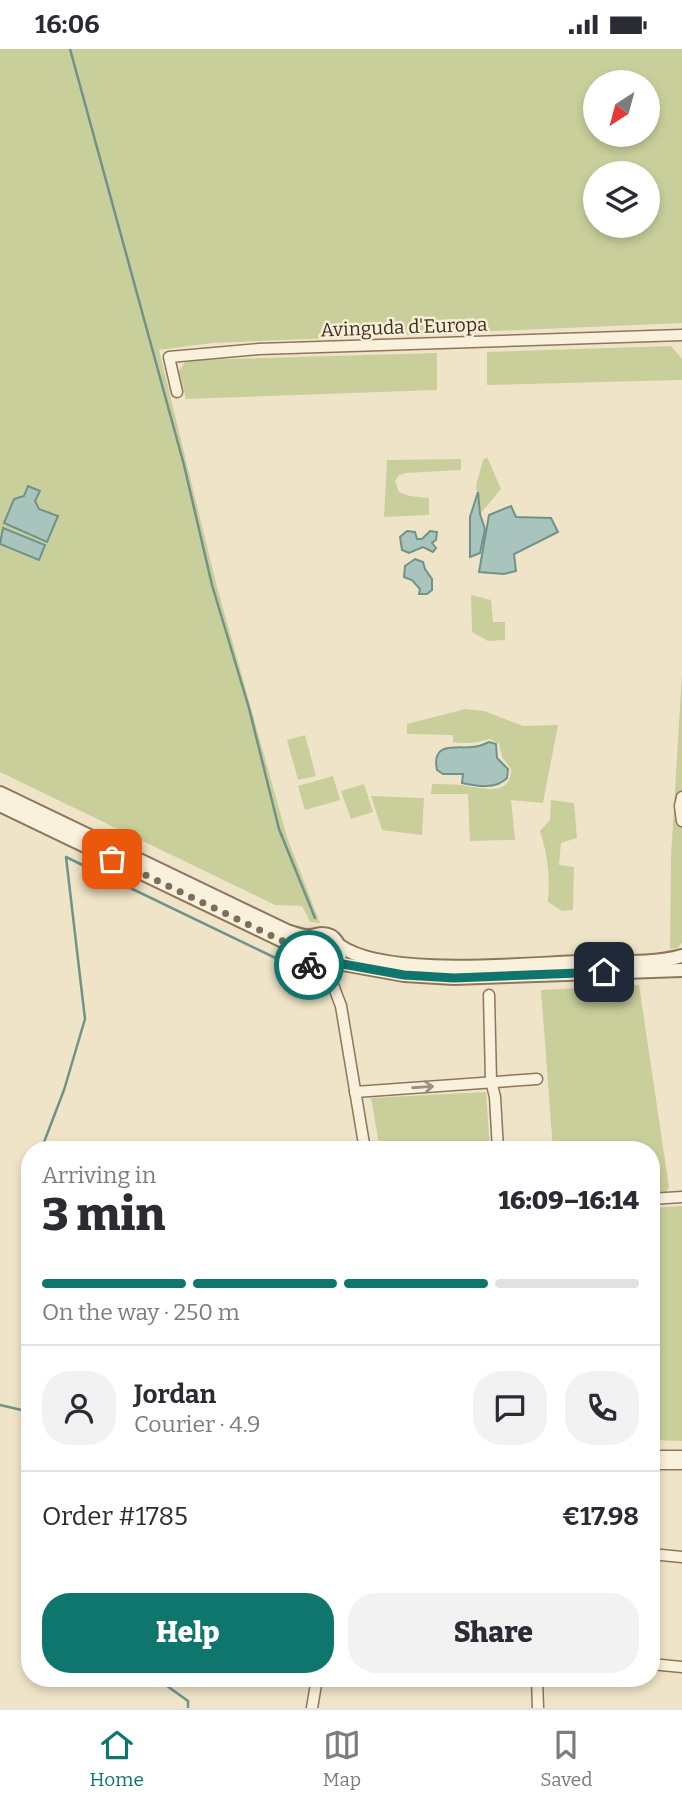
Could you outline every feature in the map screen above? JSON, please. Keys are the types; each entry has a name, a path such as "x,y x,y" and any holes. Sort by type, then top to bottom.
{"street":[{"name":"Avinguda d'Europa","path":"177,392 169,358 271,349 680,338"},
{"path":"0,793 287,931 312,936 328,935 352,953 370,958 430,966 647,960 682,955"},
{"path":"682,797 682,821"},
{"path":"0,805 283,941 304,955"},
{"path":"312,936 304,947 307,963 333,988"},
{"path":"340,946 340,955 330,972 341,1006 363,1141"},
{"path":"313,968 321,971 335,965 404,975 454,978 682,970"},
{"path":"489,995 491,1081 497,1141"},
{"path":"355,1092 537,1079"},
{"path":"660,1198 682,1197"},
{"path":"660,1456 682,1456"},
{"path":"660,1464 682,1464"},
{"path":"660,1555 682,1557"},
{"path":"660,1665 682,1667"},
{"path":"312,1708 316,1687"},
{"path":"537,1687 538,1708"}],"green space":[{"path":"0,49 682,49 682,323 212,343 159,350 216,583 287,837 320,923 310,922 302,906 275,905 0,772"},
{"path":"671,346 682,359 682,380 487,385 487,352"},
{"path":"437,353 437,390 186,399 179,371 185,362 191,360"},
{"path":"487,457 501,489 480,514 476,485 483,460"},
{"path":"461,459 461,470 406,473 399,475 395,481 399,492 429,498 429,515 384,517 387,460"},
{"path":"471,595 491,600 493,622 505,622 505,640 488,641 472,632"},
{"path":"682,673 682,942 678,948 670,949 671,857"},
{"path":"465,709 484,711 523,726 558,725 543,803 511,800 515,840 470,841 468,794 431,794 432,784 493,789 506,784 511,769 502,757 499,744 490,739 463,743 453,742 453,735 407,734 407,724"},
{"path":"305,735 316,776 298,780 287,740"},
{"path":"333,776 340,800 305,810 298,786"},
{"path":"364,784 373,812 351,819 341,791"},
{"path":"371,796 424,798 422,835 382,830"},
{"path":"551,800 574,803 577,838 561,843 559,865 574,867 573,910 562,911 548,902 548,866 540,831 550,820"},
{"path":"639,985 669,1187 665,1194 660,1194 660,1141 552,1141 541,990"},
{"path":"486,1092 489,1141 378,1141 371,1098"},
{"path":"682,1206 682,1441 660,1440 660,1207"}],"water":[{"path":"28,486 40,491 35,501 39,509 58,516 47,542 4,523 14,499 24,496"},
{"path":"478,492 480,514 485,529 480,553 470,557 470,517"},
{"path":"511,506 516,517 551,518 558,532 514,554 516,571 504,574 479,572 489,515"},
{"path":"3,528 45,545 39,560 0,544"},
{"path":"407,531 415,532 417,539 422,539 430,531 437,532 436,540 432,543 436,548 433,552 423,547 409,553 402,550 400,537"},
{"path":"415,559 423,562 432,579 432,590 427,594 419,594 420,589 412,580 404,577 405,566"},
{"path":"489,742 496,744 497,758 508,769 507,778 502,782 486,786 462,783 463,774 443,774 437,770 438,754 446,748 477,747"}],"waterway":[{"path":"70,49 184,465 212,585 249,708 279,829 315,918"},
{"path":"44,1141 64,1090 85,1019 66,857 288,964"},
{"path":"0,1405 21,1410"},
{"path":"169,1687 188,1701 188,1708"}],"way so far":[{"path":"112,859 291,945 304,955 309,965"}],"route":[{"path":"309,965 317,970 325,970 337,963 404,975 454,978 604,972"}]}
